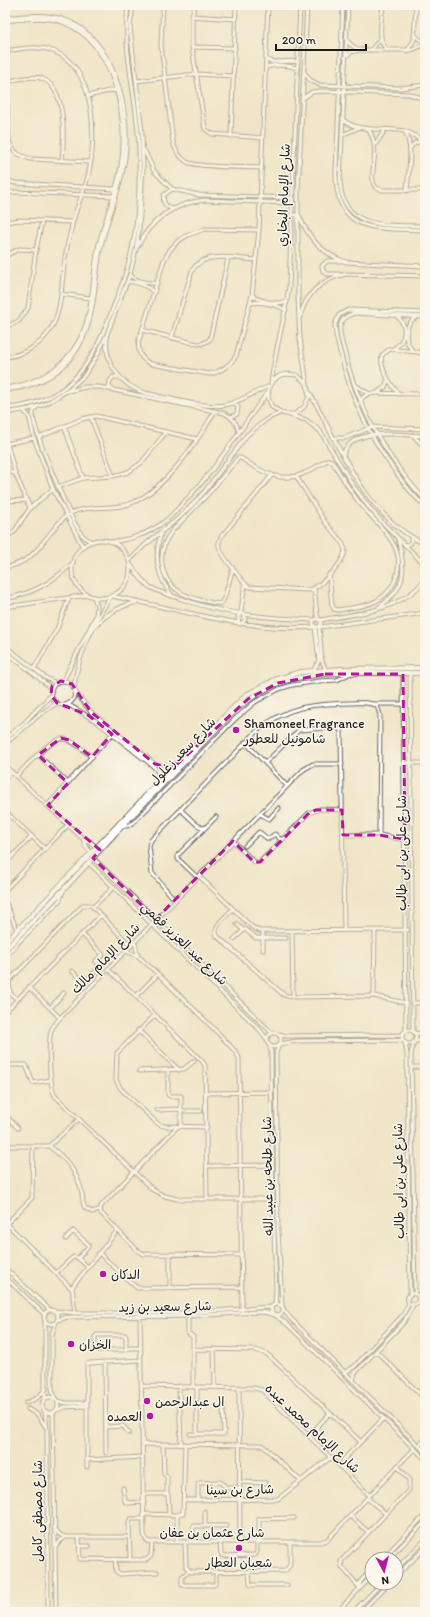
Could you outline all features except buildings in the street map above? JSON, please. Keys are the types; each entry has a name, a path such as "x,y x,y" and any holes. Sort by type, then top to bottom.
{"main road":[{"name":"شارع سعد زغلول","path":"5,943 96,847 120,827 237,703 255,689 289,675 314,671 425,668"},
{"name":"شارع سعد زغلول","path":"5,950 63,891 161,780 248,699 268,688 290,679 312,675 425,673"}],"street":[{"path":"5,408 28,405 50,396 64,388 80,373 93,354 103,334 126,273 135,229 139,169 138,133 126,27 128,5"},
{"path":"67,392 84,376 108,334 130,274 136,249 143,189 143,149 130,27 133,5"},
{"path":"163,5 161,45 173,142 177,153 181,158 192,164 262,168"},
{"path":"195,5 192,16 192,47 205,129 212,134 263,138"},
{"path":"231,136 236,5"},
{"path":"259,230 199,230 188,234 178,241 166,255 142,330 138,348 141,358 145,362 200,374 217,373 231,363 236,356 251,303 259,230 268,5"},
{"name":"شارع الإمام البخاري","path":"270,385 287,302 292,216 300,5"},
{"name":"شارع الإمام البخاري","path":"306,383 299,324 298,191 307,5"},
{"path":"343,5 336,182 336,190 340,204 351,218 364,226 425,230"},
{"path":"348,5 342,135 341,188 343,198 351,210 361,219 373,223 425,226"},
{"path":"383,5 381,38 383,45 388,50"},
{"path":"407,50 412,44 414,35 416,5"},
{"path":"5,18 32,15 66,20 75,25 92,39 106,57 114,72 121,110 123,142 121,166 99,243 93,273 90,310 83,334 77,345 62,364 52,372 36,380 5,389"},
{"path":"192,16 236,19"},
{"path":"5,21 45,18 73,27 86,37 99,51 109,69 117,89 126,129 125,156 120,183 102,244 96,273 92,311 85,335 72,357 54,374 31,385 5,389"},
{"path":"345,57 351,52 359,50 417,49 425,43 414,35"},
{"path":"371,50 381,38"},
{"path":"346,39 359,50"},
{"path":"192,47 235,48"},
{"path":"5,357 27,351 46,337 57,316 64,264 72,222 85,187 91,162 93,135 88,96 78,72 73,65 60,54 53,51 36,48 6,50 9,137 12,148 25,158 91,162"},
{"path":"266,59 273,62 298,61"},
{"path":"266,68 274,65 297,68"},
{"path":"304,71 310,80 315,83 340,86 400,88 425,85"},
{"path":"136,81 196,74 234,76"},
{"path":"7,81 37,77 46,81 53,87 57,96 62,117 64,139 62,161"},
{"path":"88,96 117,89"},
{"path":"302,99 317,91 409,94 425,99"},
{"path":"343,120 358,128"},
{"path":"342,135 358,128 405,131 422,140 425,144"},
{"path":"368,128 375,145 373,181 375,187 382,190 425,190"},
{"path":"375,145 385,130"},
{"path":"405,131 410,148 407,191"},
{"path":"410,148 422,140"},
{"path":"143,149 154,171 172,189 199,195 292,198"},
{"path":"5,180 15,183 115,189"},
{"path":"172,189 166,192 163,198 164,204 173,209"},
{"path":"421,191 425,193"},
{"path":"5,193 113,196"},
{"path":"136,249 154,223 173,209 192,202 204,200 292,203"},
{"path":"292,216 299,215 306,231 316,244 330,255 346,262"},
{"path":"5,222 14,220 72,222"},
{"path":"5,327 19,321 28,308 36,250 42,221"},
{"path":"5,256 19,249 36,250"},
{"path":"172,337 194,267 202,260 207,259 256,260"},
{"path":"142,330 201,344 207,342 210,339 228,259"},
{"path":"425,266 327,261 322,266 323,270 327,274 425,276"},
{"path":"130,274 133,278 157,284"},
{"path":"299,324 302,308 310,294 326,280 346,274"},
{"path":"127,282 148,287 154,293"},
{"path":"61,294 90,298"},
{"path":"252,296 280,303 287,302"},
{"path":"251,303 279,307 286,310"},
{"path":"425,313 353,309 343,312 336,319 335,324 341,356 349,385 367,428 384,457 412,493 425,506"},
{"path":"425,317 354,313 345,317 339,329 345,355 360,403 375,434 389,455 416,490 425,499"},
{"path":"397,316 403,324 407,342 413,350"},
{"path":"393,349 401,342 409,324 418,317"},
{"path":"108,334 106,346 108,357 118,377 135,390 145,393 214,406 234,403 270,385 279,376 291,374 302,379 306,383 309,392 333,438 359,483 374,504 385,516 411,538 425,544"},
{"path":"400,394 388,379 382,358 384,352 393,349 425,352"},
{"path":"341,356 345,355"},
{"path":"112,390 109,386 110,381 113,377 118,377"},
{"path":"375,393 382,390 388,379"},
{"path":"354,384 360,390 368,393 420,394 425,392"},
{"path":"270,385 268,392 198,488 170,517 153,530 142,535 113,542 102,540 92,542 83,547 77,554 73,563 72,569 75,582 84,592 94,597 103,598 112,596 141,601 240,624 268,627 317,627 425,613"},
{"path":"5,413 37,407 67,392 86,387 99,388 215,411 231,417 238,426 239,432"},
{"path":"268,392 272,407 280,413 306,420 320,431 362,498 382,522 425,565"},
{"path":"290,415 295,414 304,407 309,397 309,392"},
{"path":"360,403 363,397 368,393"},
{"path":"231,417 238,411 238,407 234,403"},
{"path":"37,407 34,410 33,415 39,437 58,486 82,534 92,542"},
{"path":"23,410 29,416 34,438 54,489 66,516 83,547"},
{"path":"5,568 17,565 28,559 66,516 90,507 122,506 138,500 152,490 169,474 197,440 215,411"},
{"path":"94,597 97,606 96,616 63,680 56,683 51,689 51,695 57,703 62,705 67,704 73,699 78,664 102,611 112,596 125,586 130,572 130,562 146,544 180,517 205,491 247,434 280,413"},
{"path":"91,417 113,476"},
{"path":"39,437 82,419 101,417 197,440"},
{"path":"64,426 83,478"},
{"path":"333,438 345,438 372,427 425,429"},
{"path":"58,486 83,478 113,476 128,472 141,463 166,432"},
{"path":"343,455 351,442 370,434 425,436"},
{"path":"413,435 425,448"},
{"path":"30,508 15,472 6,444 34,438"},
{"path":"233,568 224,599 221,603 217,604 194,598 180,592 169,582 163,569 162,562 165,541 173,530 209,493 238,458 241,458 258,470 284,477 296,476 308,472 327,460 332,461 359,502 391,539 397,552 398,566 395,581 385,595 372,603 338,610 334,609 332,605 330,574"},
{"path":"5,472 15,472"},
{"path":"272,475 219,540 219,547 245,584 251,587 306,590 314,588 330,574 344,557 343,546 325,522 296,476"},
{"path":"5,537 14,532 30,508 54,489"},
{"path":"412,493 416,490"},
{"path":"5,501 27,500"},
{"path":"161,533 158,543 157,566 160,576 172,596"},
{"path":"374,611 393,596 398,589 403,573 403,555 397,537"},
{"path":"406,545 411,543 411,538"},
{"path":"113,542 125,552 130,562 146,583 157,591 206,607 244,615 281,619 317,620 374,611 406,598 419,588 425,580"},
{"path":"5,599 38,590 56,578 73,563"},
{"path":"240,624 237,619 241,611 245,584"},
{"path":"314,588 317,620 321,623 317,627"},
{"path":"5,607 89,595"},
{"path":"34,669 57,629 69,598"},
{"path":"95,626 106,616 119,608 141,601"},
{"path":"240,624 244,620 244,615 241,611"},
{"path":"317,620 313,623 317,627 320,661 326,670"},
{"path":"5,646 46,678 56,683"},
{"path":"5,651 51,689"},
{"path":"314,671 320,661"},
{"path":"120,827 134,822 226,727 255,702 273,692 292,685 320,680 337,680 349,674"},
{"name":"شارع على بن ابى طالب","path":"403,674 405,763 406,1031"},
{"name":"شارع على بن ابى طالب","path":"410,674 412,1022 414,1032"},
{"path":"63,680 70,683 91,712 155,764 164,768 173,768"},
{"path":"404,688 410,688"},
{"path":"5,739 24,723 51,695"},
{"path":"175,900 152,873 149,844 152,839 244,742 269,721 298,708 317,704 369,702 377,706 380,715 379,835"},
{"path":"5,744 39,715 57,703"},
{"path":"67,704 88,715 156,769 161,780"},
{"path":"373,704 404,704"},
{"path":"265,763 300,730 337,727 341,731 344,931"},
{"path":"48,805 112,734"},
{"path":"16,776 53,741 61,738 69,740 92,757"},
{"path":"244,742 287,786"},
{"path":"38,755 68,783"},
{"path":"405,763 425,763"},
{"name":"شارع الإمام مالك","path":"273,1199 177,1200 153,1190 55,1096 51,1080 50,1035 53,1026 60,1018 303,770 310,765 342,764"},
{"path":"5,766 83,839 89,841 96,847"},
{"path":"5,778 12,772"},
{"path":"260,814 269,819 279,808"},
{"path":"180,809 197,825 204,828"},
{"path":"233,841 254,862 258,863 313,811 320,809 342,810"},
{"path":"5,811 45,849"},
{"path":"216,817 179,853 178,857 252,927 263,932 412,930"},
{"path":"5,890 68,825"},
{"path":"197,825 199,833"},
{"path":"245,846 259,832 268,839 275,834 282,841"},
{"path":"343,835 379,835 411,840"},
{"path":"5,864 32,836"},
{"path":"83,839 85,845 92,852"},
{"name":"شارع عبد العزيز فهمي","path":"93,858 272,1033"},
{"name":"شارع عبد العزيز فهمي","path":"88,862 259,1029 267,1039"},
{"path":"100,873 104,869"},
{"path":"93,907 114,887"},
{"path":"5,956 60,900 63,891"},
{"path":"5,901 17,930"},
{"path":"8,981 80,907 87,905 93,907 131,946"},
{"path":"233,909 217,926 217,936 280,993 294,997 374,996 406,1003"},
{"path":"5,1012 28,987 101,915"},
{"path":"237,924 243,930 245,929 256,938 286,938"},
{"path":"234,939 243,930"},
{"path":"374,996 375,931"},
{"path":"263,932 263,950"},
{"path":"292,932 294,997"},
{"path":"72,971 85,982 100,966 96,962 103,955 82,934"},
{"path":"135,943 138,956"},
{"path":"126,952 138,956 158,974 235,1051 240,1063 242,1310"},
{"path":"108,969 204,1063 206,1069 208,1199"},
{"path":"136,996 158,974"},
{"path":"5,978 8,981 10,993 17,999"},
{"path":"28,987 60,1018"},
{"path":"50,1008 64,993"},
{"path":"412,1003 425,1003"},
{"path":"155,1014 117,1053 117,1083 120,1089 158,1124 164,1126 207,1127"},
{"path":"407,1023 412,1022"},
{"path":"259,1029 262,1028 263,1024"},
{"path":"138,1030 179,1070"},
{"path":"403,1035 290,1036 272,1033 267,1039 268,1044 273,1047 290,1042 396,1040 404,1041 410,1044 425,1041 425,1034 406,1031 403,1035 404,1041"},
{"path":"414,1032 416,1037 415,1042"},
{"path":"279,1034 281,1038 279,1045"},
{"path":"396,1035 396,1040"},
{"path":"290,1036 290,1042"},
{"name":"شارع على بن ابى طالب","path":"404,1041 407,1054 410,1295"},
{"name":"شارع على بن ابى طالب","path":"415,1042 411,1054 415,1294"},
{"name":"شارع طلحه بن عبيد الله","path":"268,1044 271,1058 272,1092 275,1304"},
{"name":"شارع طلحه بن عبيد الله","path":"279,1045 276,1058 278,1231 282,1308"},
{"path":"271,1058 274,1056 276,1058"},
{"path":"139,1071 184,1070 194,1061"},
{"path":"5,1065 26,1065 33,1083 51,1080"},
{"path":"411,1067 425,1067"},
{"path":"49,1146 62,1156 75,1174 82,1190 85,1208 92,1212 99,1210 101,1206 179,1126 181,1096 168,1095 168,1070"},
{"path":"206,1093 272,1092"},
{"path":"157,1110 201,1111"},
{"path":"5,1115 18,1128"},
{"path":"5,1143 11,1146 49,1146 79,1119"},
{"path":"33,1147 32,1198 6,1223 72,1289 76,1313"},
{"path":"207,1166 272,1165"},
{"path":"408,1194 413,1194"},
{"path":"99,1210 117,1231 140,1253 148,1255 242,1255"},
{"path":"66,1239 73,1231 88,1244 88,1247 78,1258"},
{"path":"72,1289 117,1231"},
{"path":"99,1253 137,1288 242,1287"},
{"path":"170,1255 170,1288"},
{"path":"56,1273 75,1257 88,1267"},
{"path":"5,1268 50,1310 55,1311 58,1315 52,1332 52,1387 58,1405 54,1411"},
{"path":"5,1277 45,1315"},
{"path":"276,1290 281,1290"},
{"path":"344,1373 354,1367 404,1315 409,1303 408,1299 410,1295 415,1294 418,1297 418,1302 425,1308"},
{"path":"353,1381 354,1376 358,1371 404,1322 413,1305 418,1302"},
{"path":"409,1303 413,1305"},
{"path":"282,1308 281,1314 274,1315 271,1312 271,1307 275,1304 280,1304 291,1319 425,1452"},
{"name":"شارع سعيد بن زيد","path":"57,1321 65,1317 188,1316 264,1310 271,1307"},
{"path":"50,1310 45,1315 46,1388 45,1399 42,1406 45,1411 48,1412 65,1407 86,1404"},
{"name":"شارع سعيد بن زيد","path":"55,1311 76,1313 264,1310 287,1324 414,1449 425,1458"},
{"name":"شارع عثمان بن عفان","path":"140,1316 143,1494 145,1537 149,1542 321,1542 326,1540 351,1516 368,1496 414,1449"},
{"path":"188,1316 188,1331 193,1337 197,1434"},
{"path":"287,1324 288,1320 291,1319"},
{"path":"45,1320 49,1323 57,1321"},
{"path":"46,1331 52,1332"},
{"path":"126,1349 126,1337 124,1335 97,1335 95,1337 96,1350 124,1350 141,1348"},
{"path":"193,1349 256,1350 267,1354 360,1442"},
{"path":"214,1349 215,1387"},
{"path":"376,1351 425,1399"},
{"path":"87,1467 86,1366 89,1363 141,1360"},
{"path":"105,1362 106,1453"},
{"path":"354,1367 358,1371"},
{"name":"شارع الإمام محمد عبده","path":"141,1386 239,1387 262,1390 331,1457 386,1514"},
{"path":"144,1514 177,1515 183,1513 183,1444 179,1386"},
{"path":"26,1403 37,1398 46,1388 49,1389 52,1387"},
{"path":"239,1387 240,1542"},
{"path":"45,1399 51,1396 66,1404 86,1404"},
{"path":"190,1434 224,1434 223,1405"},
{"path":"28,1409 38,1415 46,1430"},
{"name":"شارع مصطفى كامل","path":"45,1411 48,1612"},
{"name":"شارع مصطفى كامل","path":"54,1411 52,1425 56,1612"},
{"path":"309,1436 330,1414"},
{"path":"343,1469 343,1460 384,1418"},
{"path":"46,1425 49,1422 52,1425"},
{"path":"106,1427 123,1426 126,1427 129,1433"},
{"path":"406,1440 409,1436"},
{"path":"418,1452 420,1451 420,1447 425,1439"},
{"path":"411,1446 415,1442"},
{"path":"142,1444 259,1444 265,1446 301,1482"},
{"path":"163,1444 164,1474 167,1476 167,1494 169,1495 168,1515"},
{"path":"86,1460 143,1457"},
{"name":"شارع بن سينا","path":"184,1500 278,1499 331,1457"},
{"path":"361,1588 340,1563 342,1559 407,1493 410,1486 409,1479 397,1466"},
{"path":"198,1500 198,1485 200,1483 220,1482 227,1488 240,1488"},
{"path":"239,1482 266,1483"},
{"path":"124,1488 125,1501 144,1502"},
{"path":"143,1494 167,1494"},
{"path":"205,1511 205,1526"},
{"path":"177,1515 177,1542"},
{"path":"390,1551 425,1515"},
{"path":"351,1516 368,1532"},
{"path":"220,1542 220,1553 223,1556 255,1555 257,1552 259,1519 294,1518"},
{"path":"130,1560 130,1520 144,1519"},
{"path":"396,1551 425,1522"},
{"path":"415,1525 418,1528"},
{"path":"193,1542 193,1527 226,1526"},
{"path":"54,1527 59,1534 65,1537 129,1537"},
{"path":"54,1549 65,1537"},
{"path":"79,1537 80,1559 148,1559 151,1556 152,1543"},
{"path":"404,1561 425,1540"},
{"path":"185,1542 186,1567 189,1571"},
{"path":"216,1572 216,1583 214,1585 182,1585 182,1577 189,1571 249,1572 286,1570 290,1565 290,1542"},
{"path":"80,1546 89,1546"},
{"path":"404,1568 425,1548"},
{"path":"116,1560 116,1571 120,1574 157,1572"},
{"path":"249,1572 251,1585 287,1585"},
{"path":"361,1588 359,1585 364,1578"},
{"path":"337,1612 364,1585"},
{"path":"353,1612 374,1591"},
{"path":"361,1612 381,1591"},
{"path":"342,1607 343,1612"}],"highlighted area":[{"path":"325,674 403,674 405,839 379,835 343,835 342,810 316,810 309,813 260,862 254,862 233,841 156,919 93,858 100,850 48,805 68,783 38,755 61,738 69,740 92,757 112,734 88,715 57,703 51,695 52,686 61,681 72,684 91,712 155,764 173,768 248,699 278,683"}],"place":[{"name":"Shamoneel Fragrance شامونيل للعطور","path":"236,730"},
{"name":"الدكان","path":"103,1274"},
{"name":"الخزان","path":"71,1344"},
{"name":"ال عبدالرحمن","path":"147,1401"},
{"name":"العمده","path":"150,1416"},
{"name":"شعبان العطار","path":"239,1548"}]}
